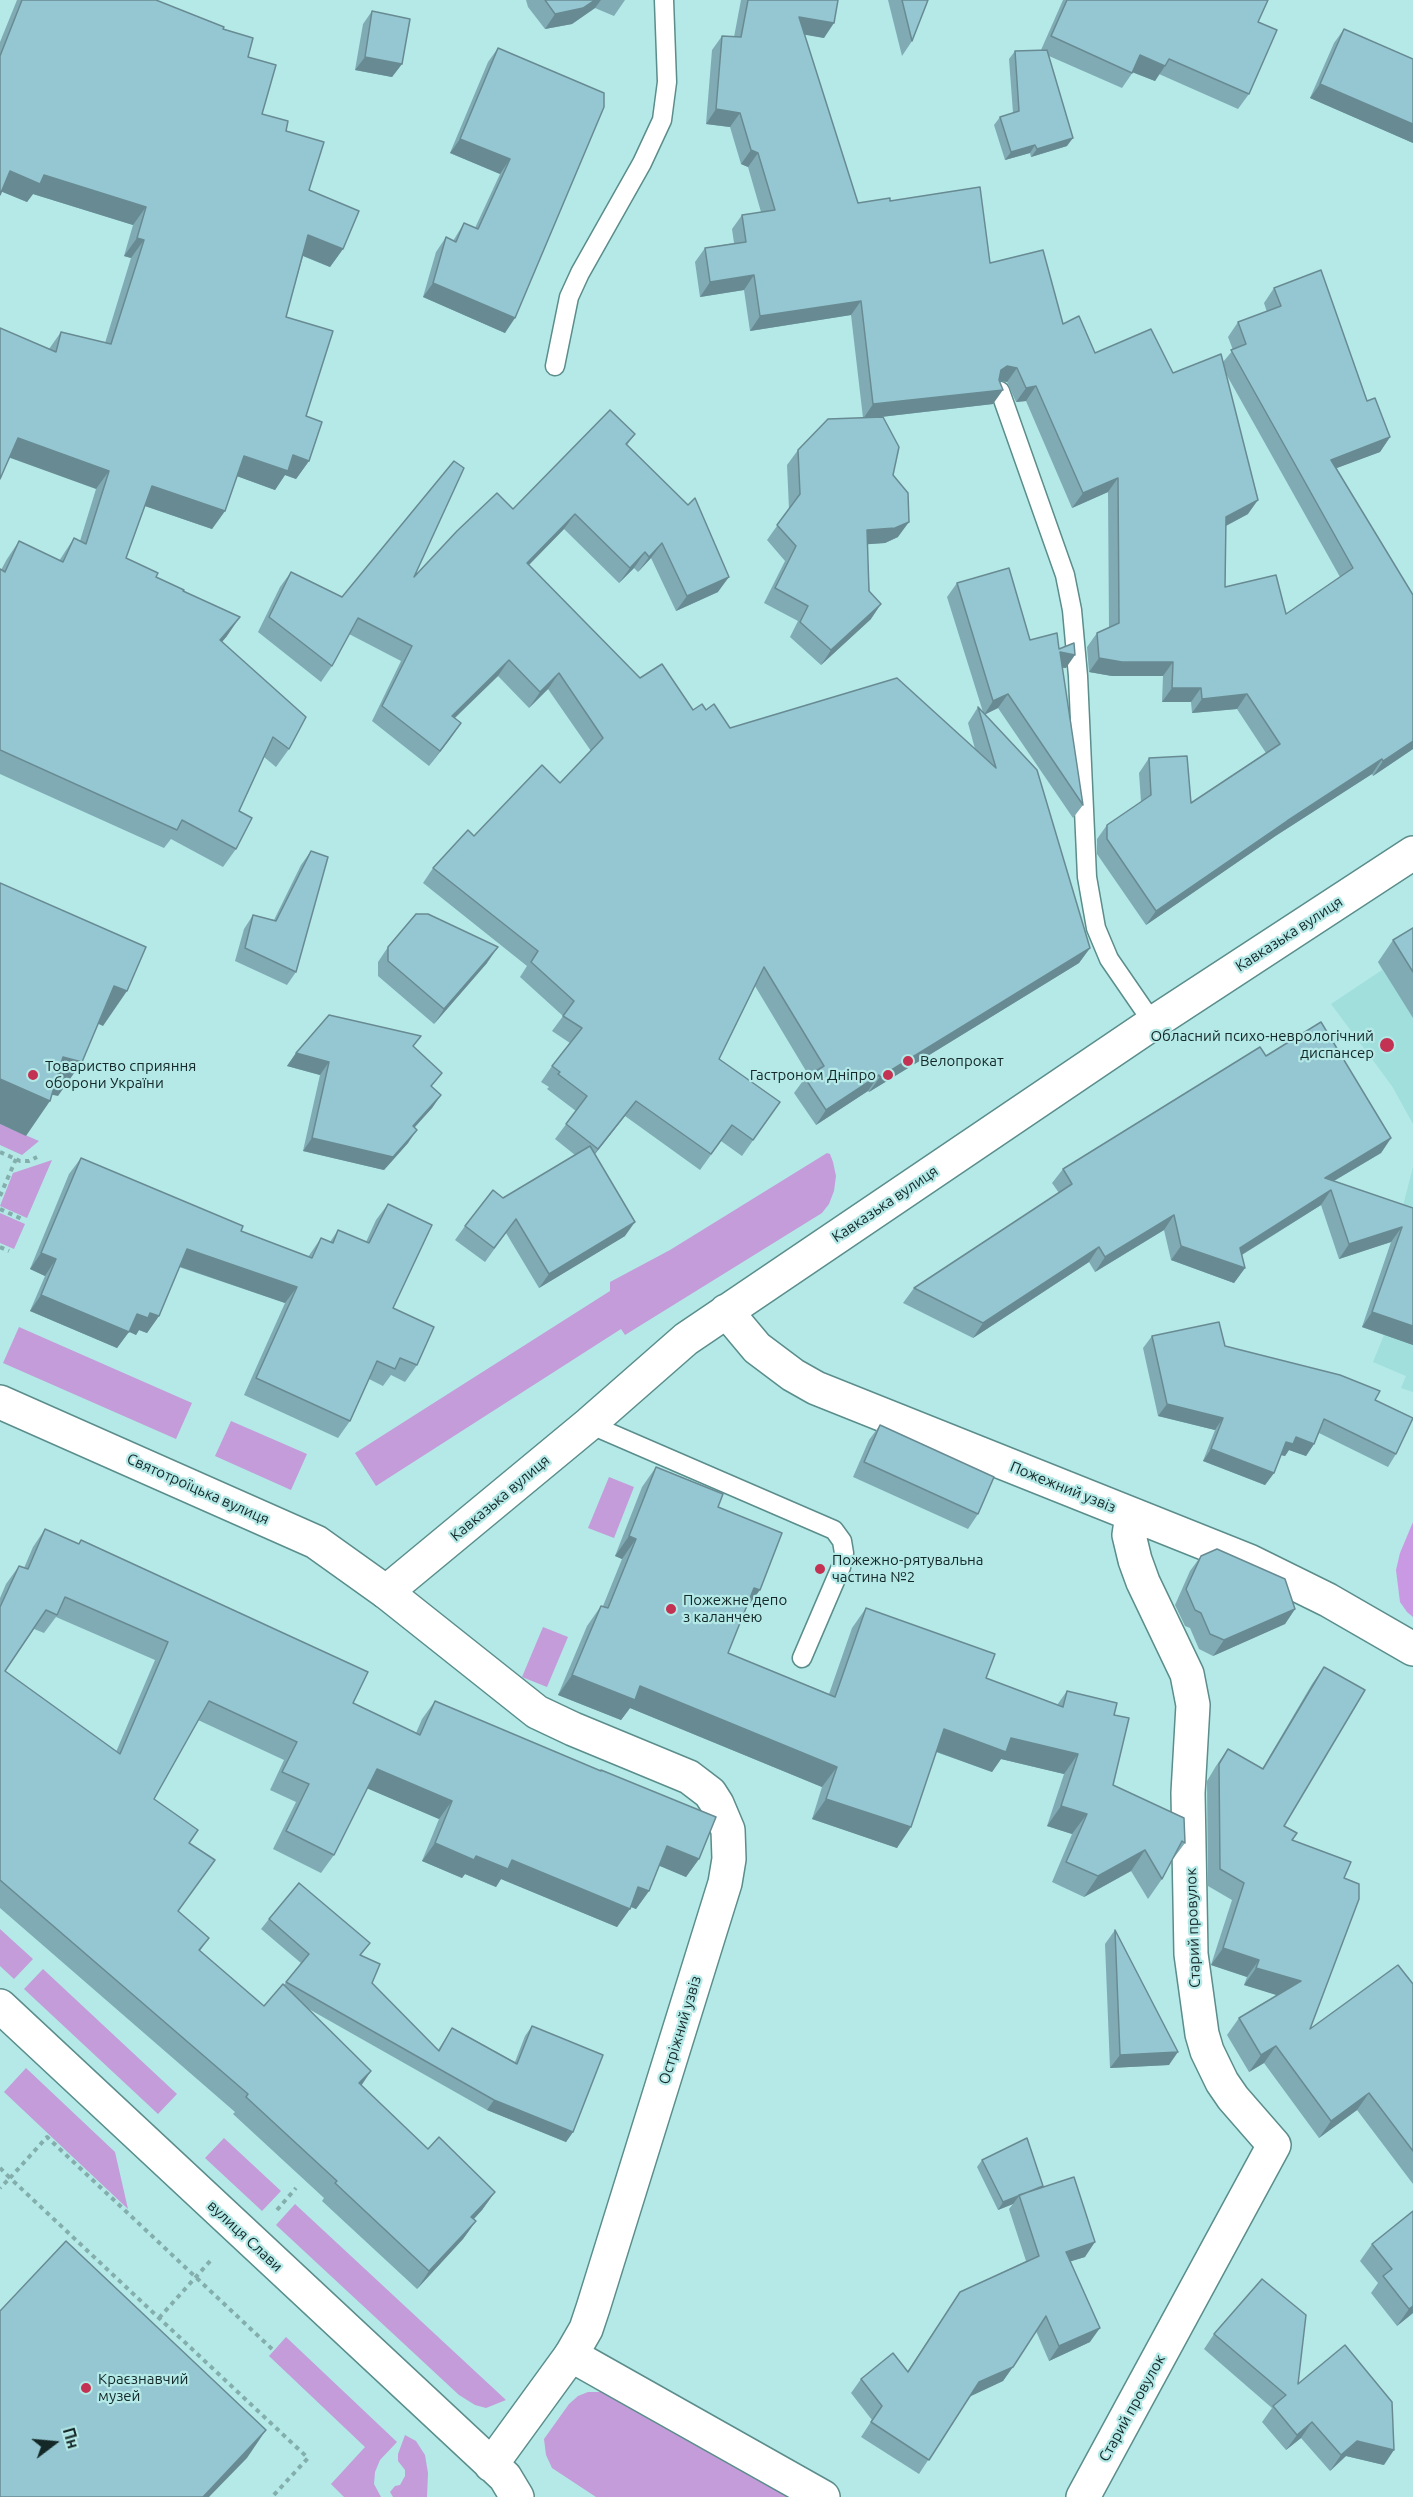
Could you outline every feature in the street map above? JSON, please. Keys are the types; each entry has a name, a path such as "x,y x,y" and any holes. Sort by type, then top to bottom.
{"street":[{"name":"Кавказька вулиця","path":"386,1592 589,1424 657,1363 726,1311 1153,1023 1413,853"},
{"name":"Пожежний узвіз","path":"726,1311 747,1339 769,1357 816,1388 1249,1561 1328,1600 1413,1649"},
{"name":"Святотроїцька вулиця","path":"0,1402 316,1542 386,1592"},
{"name":"Старий провулок","path":"1083,2497 1275,2145 1233,2098 1222,2082 1207,2051 1202,2034 1191,1954 1188,1793 1193,1706 1187,1674 1135,1560 1130,1535 1132,1515"},
{"name":"Остріжний узвіз","path":"386,1592 537,1712 689,1776 700,1784 717,1804 728,1830 729,1859 716,1913 586,2329 571,2355 491,2465"},
{"name":"вулиця Слави","path":"0,2006 505,2477 517,2497"},
{"path":"571,2355 823,2497"}],"lane":[{"path":"555,366 569,297 580,273 642,163 662,120 667,82 664,0"},
{"path":"1000,391 1065,575 1072,610 1079,687 1087,877 1096,928 1109,959 1153,1023"},
{"path":"589,1424 834,1530 842,1541 844,1553 841,1567 802,1658"}],"path":[{"path":"0,1152 25,1161 37,1157"},
{"path":"0,1196 16,1159"},
{"path":"0,1209 22,1219"},
{"path":"0,1247 9,1251"},
{"path":"0,2188 46,2137 272,2349"},
{"path":"0,2168 308,2458 272,2497"},
{"path":"159,2318 210,2260"}],"shaded area":[{"name":"Обласний психо-неврологічний диспансер","path":"1413,940 1413,1124 1392,1086 1331,1004 1382,970 1378,962"},
{"path":"0,1124 39,1141 22,1155 0,1145"},
{"path":"827,1153 830,1154 836,1176 834,1191 829,1204 822,1213 625,1335 621,1329 376,1486 355,1453 610,1291 610,1282 670,1250"},
{"path":"52,1160 27,1218 0,1206 13,1173"},
{"path":"1413,1167 1413,1392 1401,1388 1406,1376 1373,1362 1384,1335 1362,1327 1399,1221"},
{"path":"0,1213 25,1224 14,1249 0,1243"},
{"path":"19,1327 192,1403 176,1439 3,1363"},
{"path":"231,1421 307,1454 291,1490 215,1456"},
{"path":"609,1477 634,1487 614,1538 588,1528"},
{"path":"1413,1522 1413,1617 1400,1602 1396,1570 1400,1553"},
{"path":"543,1627 568,1637 547,1687 522,1677"},
{"path":"0,1929 33,1959 14,1979 0,1966"},
{"path":"43,1969 177,2094 158,2114 24,1989"},
{"path":"26,2068 115,2152 128,2209 4,2092"},
{"path":"224,2138 281,2191 262,2211 205,2158"},
{"path":"295,2204 506,2400 486,2408 475,2405 459,2395 276,2225"},
{"path":"286,2337 397,2442 380,2460 375,2472 374,2484 381,2497 344,2497 331,2484 365,2447 269,2356"},
{"path":"588,2392 601,2392 609,2395 788,2497 596,2497 552,2468 546,2455 544,2439 569,2404 578,2396"},
{"path":"405,2435 416,2441 425,2455 428,2473 427,2497 393,2497 390,2492 395,2486 400,2485 405,2476 405,2470 398,2461 398,2454"}],"building":[{"path":"22,0 156,0 224,27 223,29 253,38 248,57 276,65 262,114 288,121 286,131 324,142 309,190 359,211 343,249 308,235 286,317 333,331 306,416 322,422 309,461 293,455 288,471 244,456 225,511 152,486 126,558 158,573 156,577 183,591 240,617 220,640 306,717 289,749 273,737 239,811 252,818 236,849 182,820 177,830 0,750 0,569 5,572 19,541 63,562 74,538 86,544 109,471 18,438 0,479 0,328 56,352 61,332 111,344 144,240 137,238 146,207 44,175 40,184 10,171 0,195 0,56"},
{"path":"545,0 595,0 583,8 555,14"},
{"path":"748,0 838,0 834,23 799,17 858,203 890,198 890,201 980,187 990,263 1043,250 1063,324 1079,316 1095,353 1151,329 1173,373 1221,354 1258,500 1226,517 1225,587 1276,575 1286,614 1353,568 1231,350 1246,344 1238,322 1281,306 1274,288 1321,270 1367,401 1375,398 1390,437 1331,460 1413,595 1413,741 1287,821 1156,911 1107,839 1107,825 1151,795 1149,758 1187,756 1191,803 1280,744 1247,694 1202,699 1201,688 1172,688 1173,662 1122,662 1099,658 1097,633 1119,623 1118,478 1083,493 1036,386 1026,388 1017,368 1007,366 1001,370 999,380 1003,390 873,404 861,301 760,316 754,275 710,282 705,248 746,242 742,215 775,210 758,153 751,150 740,113 716,109 722,36 741,37"},
{"path":"902,0 928,0 912,41"},
{"path":"1067,0 1268,0 1258,22 1277,30 1249,94 1169,59 1165,66 1140,55 1132,73 1051,36"},
{"path":"372,11 410,19 402,64 365,57"},
{"path":"1344,29 1413,59 1413,124 1320,84"},
{"path":"498,48 604,93 604,107 515,318 433,283 446,237 456,242 464,223 478,229 510,159 460,139"},
{"path":"1047,50 1073,138 1037,149 1035,145 1011,152 1000,117 1019,111 1015,51"},
{"path":"610,410 635,434 626,444 688,505 695,498 729,577 687,596 662,543 649,557 645,552 630,568 575,514 527,563 640,678 662,664 693,710 702,704 706,710 714,704 730,728 897,678 996,768 978,707 1037,770 1090,948 880,1077 879,1075 826,1110 805,1078 824,1066 764,967 719,1059 780,1102 753,1140 732,1125 711,1154 636,1101 598,1149 566,1124 587,1096 558,1074 560,1072 552,1066 582,1028 563,1016 574,1001 531,962 538,951 433,868 468,830 474,836 542,765 560,783 603,738 559,673 540,692 509,660 452,716 461,723 440,751 382,706 412,646 358,618 332,666 269,617 291,572 342,597 454,461 464,468 414,577 497,493 513,509"},
{"path":"883,417 899,447 893,475 908,493 909,522 895,528 867,530 869,591 881,604 831,650 800,622 808,606 775,588 796,546 777,525 800,494 798,450 828,419"},
{"path":"1009,568 1030,640 1057,633 1059,649 1074,643 1075,655 1060,652 1083,805 1008,694 993,701 957,583"},
{"path":"311,851 328,857 296,972 245,948 253,915 276,921"},
{"name":"Товариство сприяння оборони України","path":"0,883 146,947 127,991 114,986 82,1062 63,1057 50,1101 0,1079"},
{"path":"416,914 428,914 498,947 444,1009 388,961 388,947"},
{"path":"1413,928 1413,972 1393,940"},
{"path":"329,1015 421,1036 413,1046 442,1073 431,1086 441,1095 413,1126 417,1130 393,1157 312,1138 329,1062 296,1053"},
{"path":"1321,1022 1391,1138 1325,1178 1413,1208 1413,1326 1372,1312 1402,1227 1349,1244 1331,1190 1240,1248 1245,1268 1181,1246 1174,1215 1105,1257 1099,1247 983,1323 914,1288 1072,1184 1063,1169 1260,1047 1266,1056"},
{"path":"590,1146 635,1222 549,1274 516,1219 494,1248 465,1226 493,1190 503,1198"},
{"path":"81,1158 243,1226 241,1231 312,1258 321,1238 333,1243 338,1230 369,1243 388,1204 432,1225 393,1308 434,1327 417,1365 400,1358 395,1369 377,1361 350,1421 256,1378 297,1287 187,1249 159,1316 150,1313 148,1318 137,1314 129,1332 41,1295 56,1259 41,1253"},
{"path":"1219,1322 1225,1346 1340,1375 1380,1391 1375,1400 1413,1418 1396,1454 1324,1419 1314,1444 1296,1437 1293,1444 1286,1442 1274,1473 1211,1449 1223,1418 1167,1404 1152,1336"},
{"path":"880,1425 994,1477 978,1514 864,1462"},
{"path":"656,1467 723,1494 718,1507 782,1533 760,1590 754,1588 728,1653 835,1697 866,1608 995,1654 986,1678 1063,1707 1067,1691 1117,1703 1114,1715 1129,1718 1113,1785 1184,1818 1185,1843 1182,1841 1162,1879 1145,1850 1098,1876 1066,1862 1087,1814 1061,1806 1078,1754 1011,1738 1006,1752 944,1729 911,1827 826,1799 837,1767 640,1686 635,1700 572,1675 601,1606 608,1608 636,1539 629,1536"},
{"path":"45,1529 79,1544 81,1540 368,1672 353,1703 420,1735 435,1701 716,1817 699,1859 667,1846 649,1891 638,1887 630,1909 512,1860 508,1869 476,1856 474,1860 435,1843 452,1801 377,1769 334,1855 286,1831 309,1784 282,1772 297,1742 209,1701 154,1799 198,1830 189,1843 215,1860 178,1911 209,1938 199,1950 264,2006 283,1984 371,2071 359,2083 428,2149 439,2137 495,2192 471,2217 476,2221 429,2271 335,2183 337,2181 246,2097 248,2094 0,1880 0,1607 19,1566 28,1569","holes":["65,1597 168,1642 120,1754 5,1671 46,1610 57,1615"]},
{"path":"1217,1549 1285,1579 1295,1609 1224,1640 1210,1634 1201,1613 1195,1610 1186,1589 1201,1556"},
{"path":"1324,1667 1365,1690 1284,1826 1297,1833 1292,1840 1351,1862 1344,1878 1359,1884 1359,1899 1310,2029 1398,1965 1413,1984 1413,2151 1369,2093 1331,2121 1276,2046 1261,2055 1239,2018 1301,1981 1256,1968 1259,1960 1223,1948 1244,1883 1220,1869 1219,1764 1228,1749 1263,1769"},
{"path":"299,1883 370,1943 360,1955 380,1964 372,1983 439,2051 452,2028 517,2064 532,2026 603,2055 573,2132 494,2100 286,1982 309,1954 269,1919"},
{"path":"1115,1930 1178,2052 1120,2055"},
{"path":"1027,2138 1043,2186 1003,2202 982,2160"},
{"path":"1074,2177 1095,2242 1066,2252 1100,2328 1059,2346 1046,2316 1013,2367 979,2382 929,2460 871,2422 882,2406 861,2379 893,2353 908,2372 960,2292 1039,2256 1019,2195"},
{"path":"1413,2211 1413,2306 1409,2309 1383,2276 1392,2269 1372,2244"},
{"name":"Краєзнавчий музей","path":"66,2241 266,2430 203,2497 0,2497 0,2311"},
{"path":"1262,2279 1306,2315 1298,2384 1345,2345 1392,2402 1394,2450 1357,2441 1341,2455 1312,2422 1297,2435 1273,2406 1286,2395 1214,2334"}],"place":[{"name":"Обласний психо-неврологічний диспансер","path":"1387,1045"},
{"name":"Велопрокат","path":"908,1061"},
{"name":"Товариство сприяння оборони України","path":"33,1075"},
{"name":"Гастроном Дніпро","path":"888,1075"},
{"name":"Пожежно-рятувальна частина №2","path":"820,1569"},
{"name":"Пожежне депо з каланчею","path":"671,1609"},
{"name":"Краєзнавчий музей","path":"86,2388"}]}
